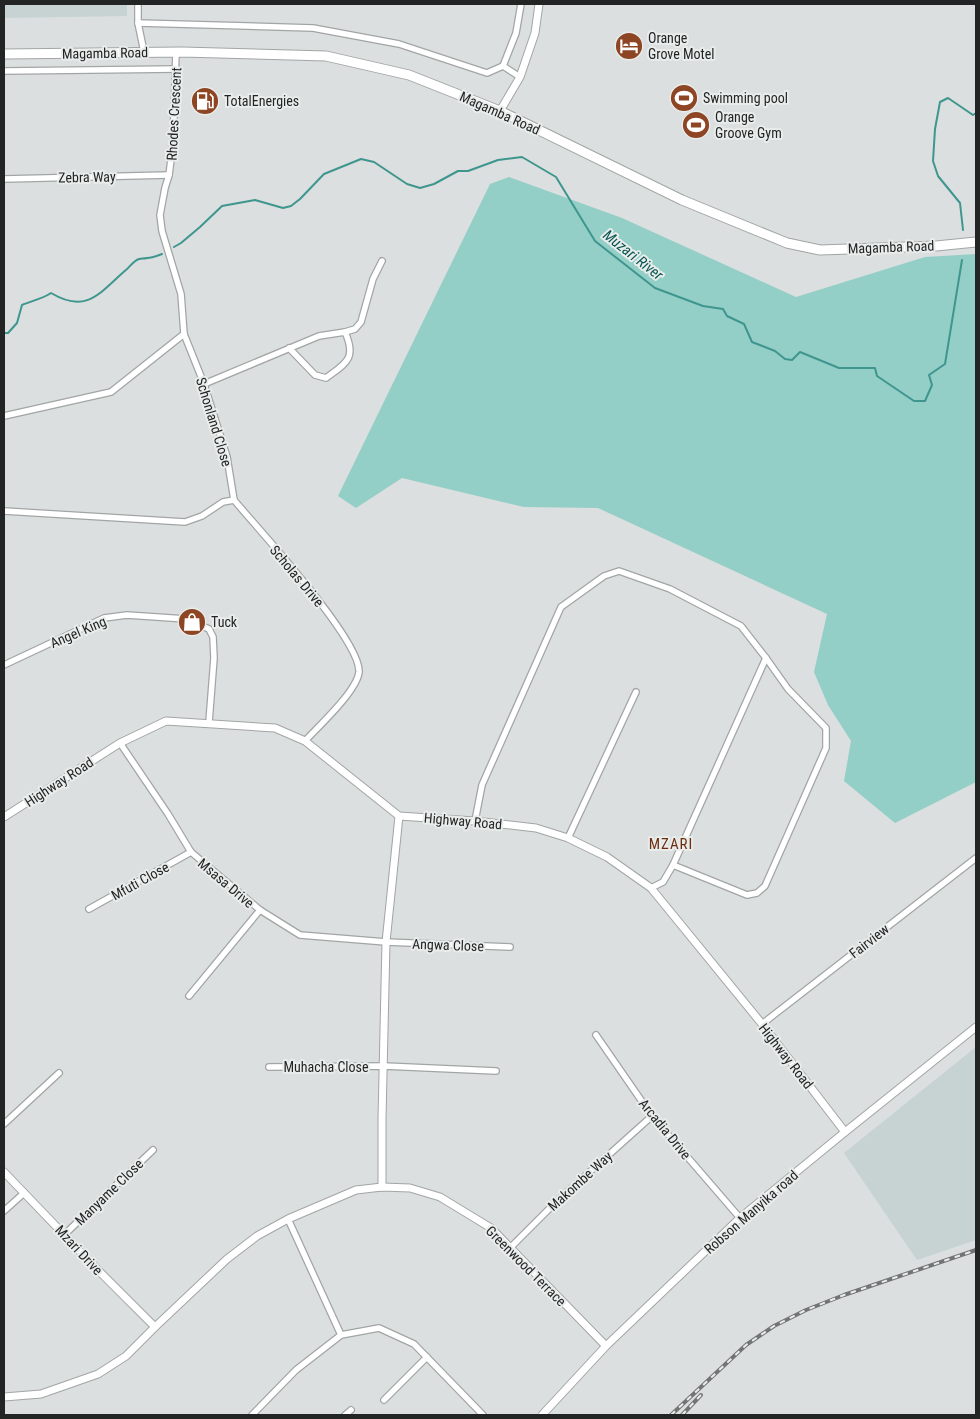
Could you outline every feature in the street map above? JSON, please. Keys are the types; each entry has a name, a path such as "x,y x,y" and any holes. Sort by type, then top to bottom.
{"highway":[{"name":"Magamba Road","path":"4,54 176,52 326,56 409,75 500,112 682,200 788,243 820,250 936,246 976,242"}],"street":[{"path":"138,4 138,23 144,52"},
{"path":"138,23 313,28 399,44 488,73 503,66 516,33 521,4"},
{"path":"500,112 520,77 535,33 539,4"},
{"name":"Rhodes Crescent","path":"170,175 174,144 176,52"},
{"path":"503,66 520,77"},
{"path":"4,70 177,69"},
{"name":"Zebra Way","path":"4,179 170,175"},
{"name":"Schonland Close","path":"170,175 165,188 160,215 162,231 182,294 184,334 204,384 227,457 234,500"},
{"path":"204,384 319,336 355,329 361,322 373,279 382,261"},
{"path":"289,348 315,374 326,378 346,363 351,346 345,332"},
{"path":"4,416 111,392 184,334"},
{"path":"4,511 185,522 202,516 223,502 234,500"},
{"name":"Scholas Drive","path":"234,500 334,620 356,655 359,672 354,688 305,741"},
{"path":"475,821 482,785 561,607 604,576 619,571 670,589 741,626 788,689 826,728 826,748 766,886 757,893 747,895 672,865"},
{"name":"Angel King","path":"4,665 104,618 127,615 186,619 209,629 213,637 214,658 209,722"},
{"path":"651,888 663,882 672,865 766,658"},
{"path":"568,838 636,692"},
{"name":"Highway Road","path":"4,817 120,743 166,721 209,722 275,728 305,741 399,816 475,821 536,828 568,838 607,856 651,888 762,1024 845,1132"},
{"name":"Msasa Drive","path":"120,743 191,852 260,910 300,935 386,942"},
{"path":"382,1187 386,942 399,816"},
{"name":"Mfuti Close","path":"89,909 191,852"},
{"name":"Fairview","path":"762,1024 976,858"},
{"path":"189,996 260,910"},
{"name":"Angwa Close","path":"386,942 510,947"},
{"name":"Robson Manyika road","path":"542,1415 606,1346 740,1218 976,1027"},
{"name":"Arcadia Drive","path":"596,1035 652,1116 740,1218"},
{"name":"Muhacha Close","path":"269,1067 384,1066 496,1071"},
{"path":"4,1124 60,1073"},
{"name":"Makombe Way","path":"510,1248 556,1203 652,1116"},
{"name":"Manyame Close","path":"65,1234 153,1150"},
{"name":"Mzari Drive","path":"4,1172 154,1326"},
{"name":"Greenwood Terrace","path":"4,1397 41,1394 98,1374 126,1356 154,1326 227,1259 257,1236 356,1190 382,1187 410,1188 440,1197 491,1228 606,1346"},
{"path":"4,1211 24,1193"},
{"path":"288,1220 341,1335"},
{"path":"252,1415 296,1370 341,1335 379,1328 414,1344 483,1415"},
{"path":"384,1400 427,1357"},
{"path":"345,1415 351,1410"}],"shaded area":[{"path":"4,4 127,4 127,16 4,18"},
{"path":"509,177 622,218 796,297 925,257 976,254 976,782 895,823 844,781 851,741 828,705 814,672 827,614 598,508 524,507 402,478 356,508 338,496 490,184"},
{"path":"976,1047 976,1240 917,1260 844,1153"}],"waterway":[{"name":"Muzari River","path":"963,230 960,203 938,176 933,161 935,129 940,102 948,98 973,115 976,113"},
{"name":"Muzari River","path":"174,247 200,227 222,206 255,200 283,208 291,206 324,174 361,159 374,162 407,184 420,188 434,184 458,171 468,171 498,160 522,157 556,177 595,241 655,288 703,306 723,309 727,316 744,324 752,342 775,351 785,359 792,360 800,352 839,368 875,368 877,376 914,401 925,401 932,385 929,375 945,364 962,260"},
{"path":"4,333 8,333 17,323 22,305 51,293 75,302 93,298 137,260 162,254"}],"railway":[{"path":"671,1415 746,1345 774,1326 806,1310 844,1295 976,1250"},
{"path":"682,1415 701,1395"}],"place":[{"name":"Orange Grove Motel","path":"629,46"},
{"name":"Swimming pool","path":"684,98"},
{"name":"TotalEnergies","path":"205,101"},
{"name":"Orange Groove Gym","path":"696,125"},
{"name":"Tuck","path":"192,622"}],"district":[{"name":"MZARI","path":"671,844"}]}
